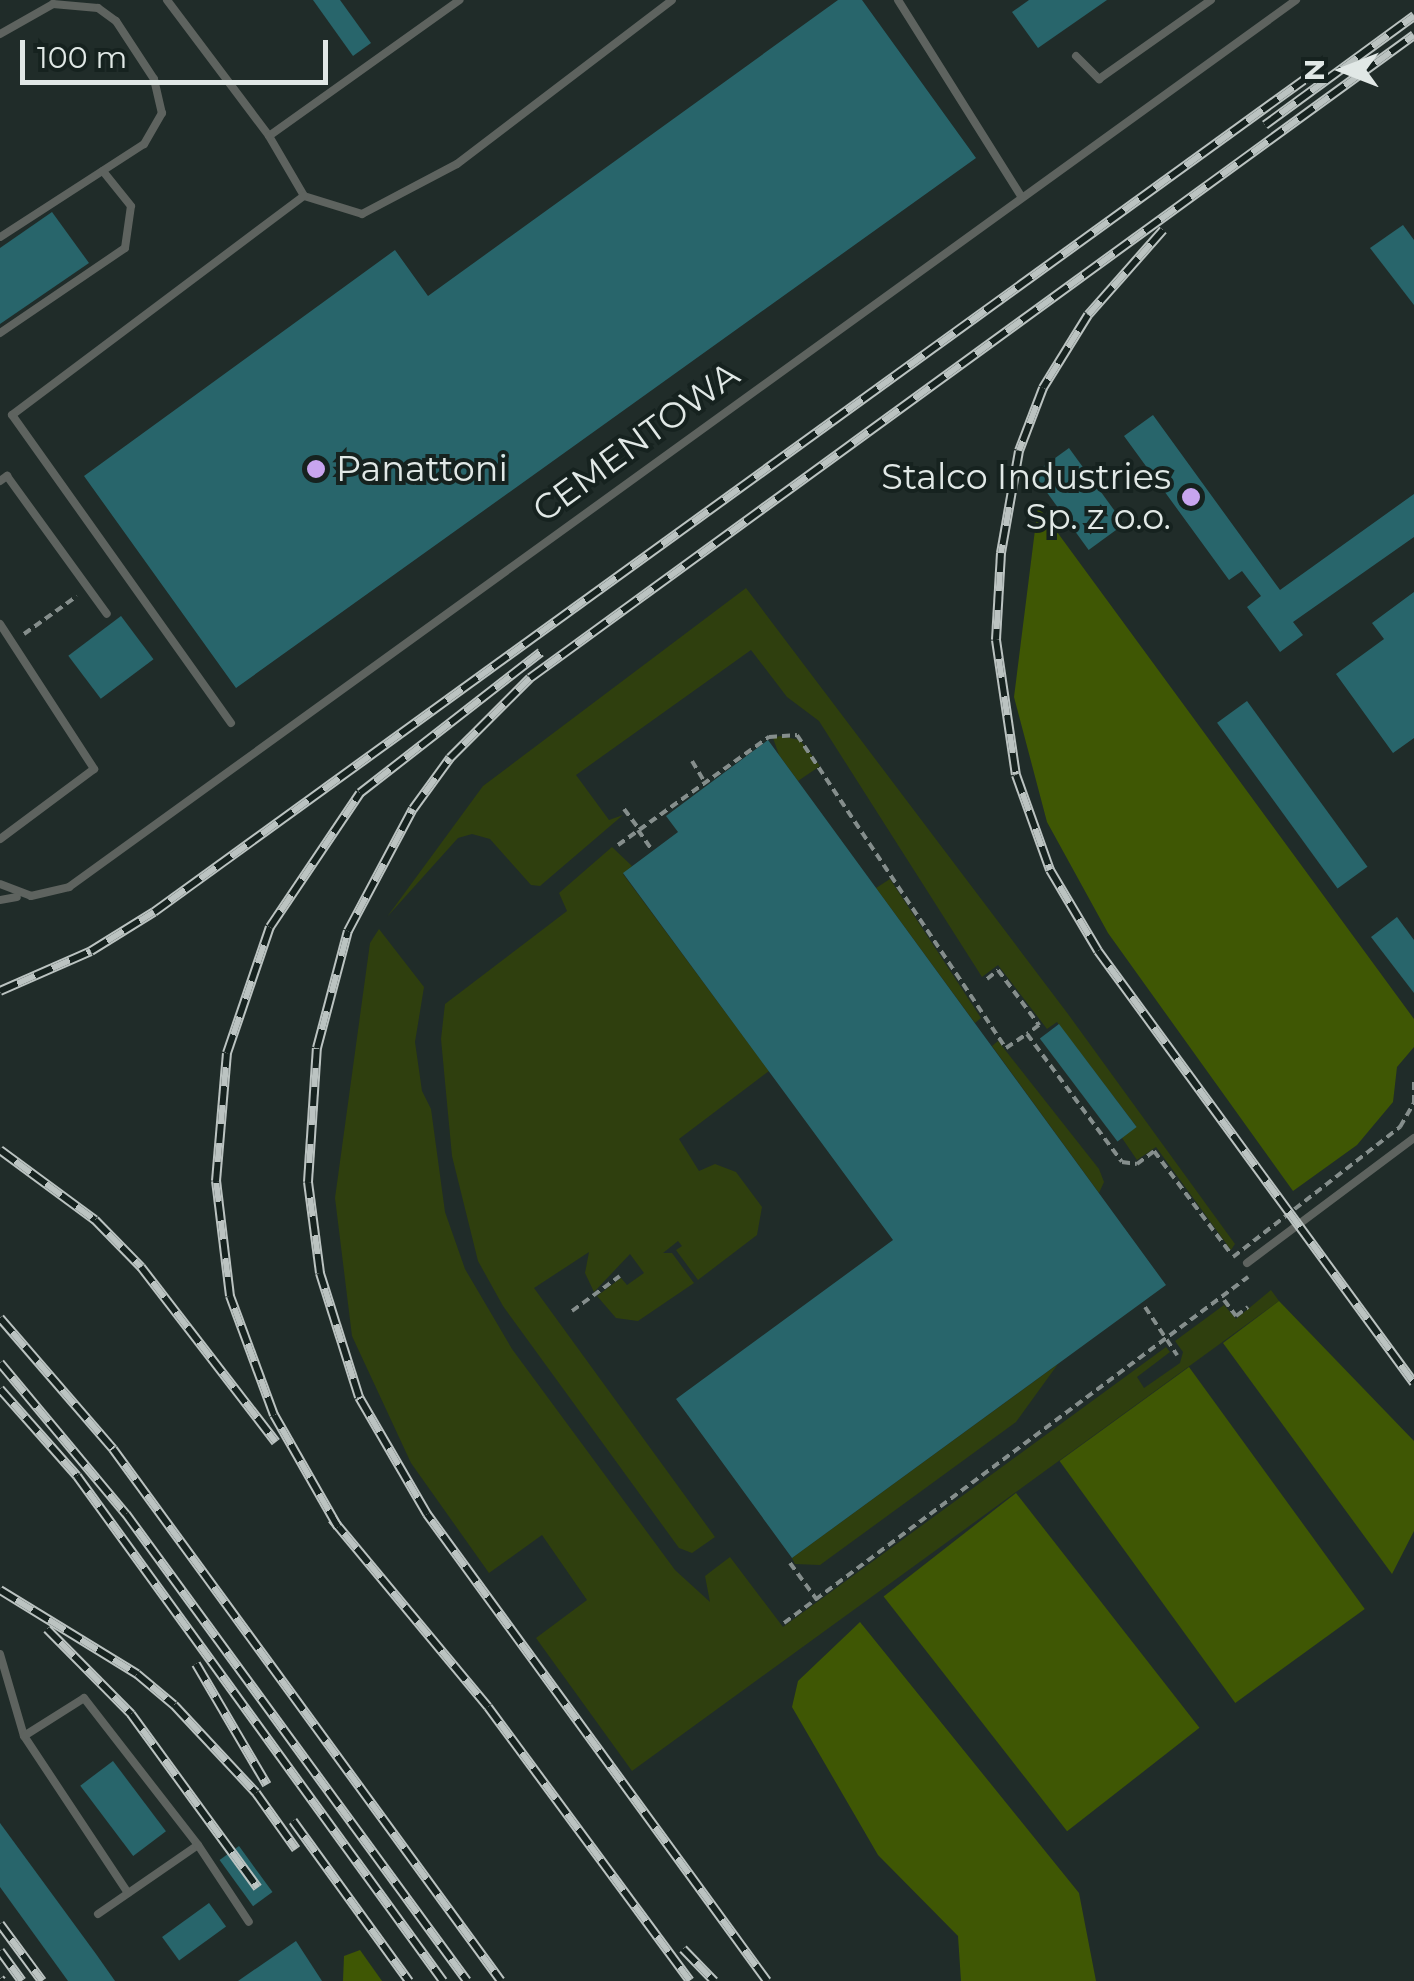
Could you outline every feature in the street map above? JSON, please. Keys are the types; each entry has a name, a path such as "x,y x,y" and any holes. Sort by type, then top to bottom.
{"lane":[{"path":"167,0 269,136 304,196 362,214 457,164 672,0"},
{"path":"269,136 460,0"},
{"path":"898,0 1021,196"},
{"path":"1076,56 1099,79 1212,0"},
{"name":"CEMENTOWA","path":"0,900 69,886 1296,0"},
{"path":"0,34 53,4 76,2 116,22 154,78 162,113 144,144 0,238"},
{"path":"0,333 125,248 131,206 103,170"},
{"path":"231,724 12,415 304,196"},
{"path":"0,481 7,476 106,614"},
{"path":"0,624 94,768 0,839"},
{"path":"0,884 22,896"},
{"path":"1247,1263 1414,1138"},
{"path":"0,1654 24,1736 128,1893"},
{"path":"0,1694 10,1690"},
{"path":"24,1736 84,1698 198,1845 250,1922"},
{"path":"98,1914 198,1845"}],"path":[{"path":"12,643 88,588"},
{"path":"618,845 773,735 804,739 1006,1048 1039,1025 998,970 987,979"},
{"path":"692,761 706,783"},
{"path":"624,809 652,850"},
{"path":"784,1623 1250,1280 1154,1152 1137,1164 1122,1162 1026,1034"},
{"path":"1231,1254 1400,1128 1414,1103 1414,1078"},
{"path":"572,1311 620,1276"},
{"path":"1224,1300 1236,1316 1248,1307"},
{"path":"1145,1307 1176,1355"},
{"path":"790,1563 816,1600"}],"green space":[{"path":"1038,506 1414,1019 1414,1047 1397,1067 1393,1102 1357,1145 1293,1191 1108,933 1047,822 1014,697"},
{"path":"746,588 1068,1014 1235,1244 1231,1250 1156,1147 1137,1160 1122,1138 1136,1126 1057,1022 1047,1029 998,965 982,977 819,721 787,697 751,650 576,775 609,820 623,815 540,886 531,885 490,839 472,834 458,838 387,917 483,786"},
{"path":"773,738 800,740 820,766 798,781 779,755"},
{"path":"612,847 632,866 623,874 769,1071 679,1139 699,1171 715,1164 736,1172 762,1207 757,1235 698,1280 676,1250 682,1246 678,1241 663,1253 672,1253 694,1283 638,1321 616,1318 597,1296 621,1278 627,1285 644,1273 630,1254 594,1292 585,1273 589,1252 534,1288 715,1537 692,1553 679,1548 503,1306 478,1261 452,1156 441,1039 445,1004 567,911 559,893"},
{"path":"890,879 981,1018 975,1023 876,888"},
{"path":"379,929 424,987 415,1042 422,1091 431,1109 445,1212 465,1269 512,1349 675,1570 710,1602 705,1576 730,1557 783,1627 1166,1347 1170,1352 1137,1377 1144,1388 1180,1363 1183,1352 1175,1341 1224,1305 1236,1319 1271,1290 1279,1301 632,1771 536,1638 587,1600 542,1535 489,1573 411,1463 352,1336 335,1198 370,943"},
{"path":"998,1041 1099,1169 1104,1182 1099,1193 992,1046"},
{"path":"1279,1301 1414,1441 1414,1531 1392,1574 1223,1343"},
{"path":"1058,1364 1016,1422 820,1565 795,1564 792,1558"},
{"path":"1189,1367 1365,1609 1235,1703 1060,1461"},
{"path":"1016,1493 1199,1728 1067,1831 884,1596"},
{"path":"860,1622 1079,1893 1096,1981 961,1981 958,1936 878,1855 792,1707 798,1681"},
{"path":"360,1950 382,1981 343,1981 344,1956"}],"building":[{"path":"313,0 340,0 371,43 353,56"},
{"path":"838,0 862,0 976,158 236,688 84,476 395,250 428,296"},
{"path":"1029,0 1107,0 1038,48 1012,12"},
{"path":"52,212 89,263 0,324 0,248"},
{"path":"1403,225 1414,240 1414,305 1370,248"},
{"path":"1153,415 1280,590 1414,494 1414,537 1293,622 1303,635 1280,652 1247,607 1261,596 1242,571 1229,580 1124,436"},
{"path":"1069,448 1124,524 1089,550 1033,474"},
{"path":"1414,592 1414,738 1393,753 1336,674 1384,639 1372,623"},
{"path":"121,616 153,659 101,699 68,656"},
{"path":"1247,701 1367,867 1338,889 1217,723"},
{"path":"768,740 1166,1285 792,1558 676,1399 893,1240 623,873 678,832 666,816"},
{"path":"1397,917 1414,940 1414,993 1371,937"},
{"path":"1059,1024 1137,1127 1117,1141 1040,1038"},
{"path":"113,1761 166,1831 133,1856 80,1786"},
{"path":"0,1823 115,1981 68,1981 0,1887"},
{"path":"239,1846 273,1892 253,1906 220,1860"},
{"path":"209,1903 226,1926 179,1961 162,1937"},
{"path":"296,1941 322,1981 238,1981"}],"railway":[{"path":"1265,125 1414,16"},
{"path":"767,1981 427,1514 359,1397 320,1273 308,1182 317,1048 348,931 413,809 450,758 530,678 1414,35"},
{"path":"0,991 91,951 154,912 1305,79"},
{"path":"1163,230 1088,315 1043,388 1019,451 1001,553 996,640 1016,775 1050,870 1098,951 1414,1383"},
{"path":"338,1527 274,1415 230,1296 216,1181 227,1053 270,927 360,793 541,652"},
{"path":"0,1150 95,1220 141,1267 276,1442"},
{"path":"0,1318 113,1449 501,1981"},
{"path":"0,1363 126,1514 467,1981"},
{"path":"0,1389 77,1476 443,1981"},
{"path":"332,1519 488,1707 690,1981"},
{"path":"0,1590 137,1674 174,1705 256,1793 296,1849"},
{"path":"47,1629 131,1714 258,1888"},
{"path":"196,1664 267,1785"},
{"path":"293,1821 409,1981"},
{"path":"0,1924 42,1981"},
{"path":"683,1949 714,1981"},
{"path":"0,1951 22,1981"}],"place":[{"name":"Panattoni","path":"316,469"},
{"name":"Stalco Industries Sp. z o.o.","path":"1191,497"}]}
